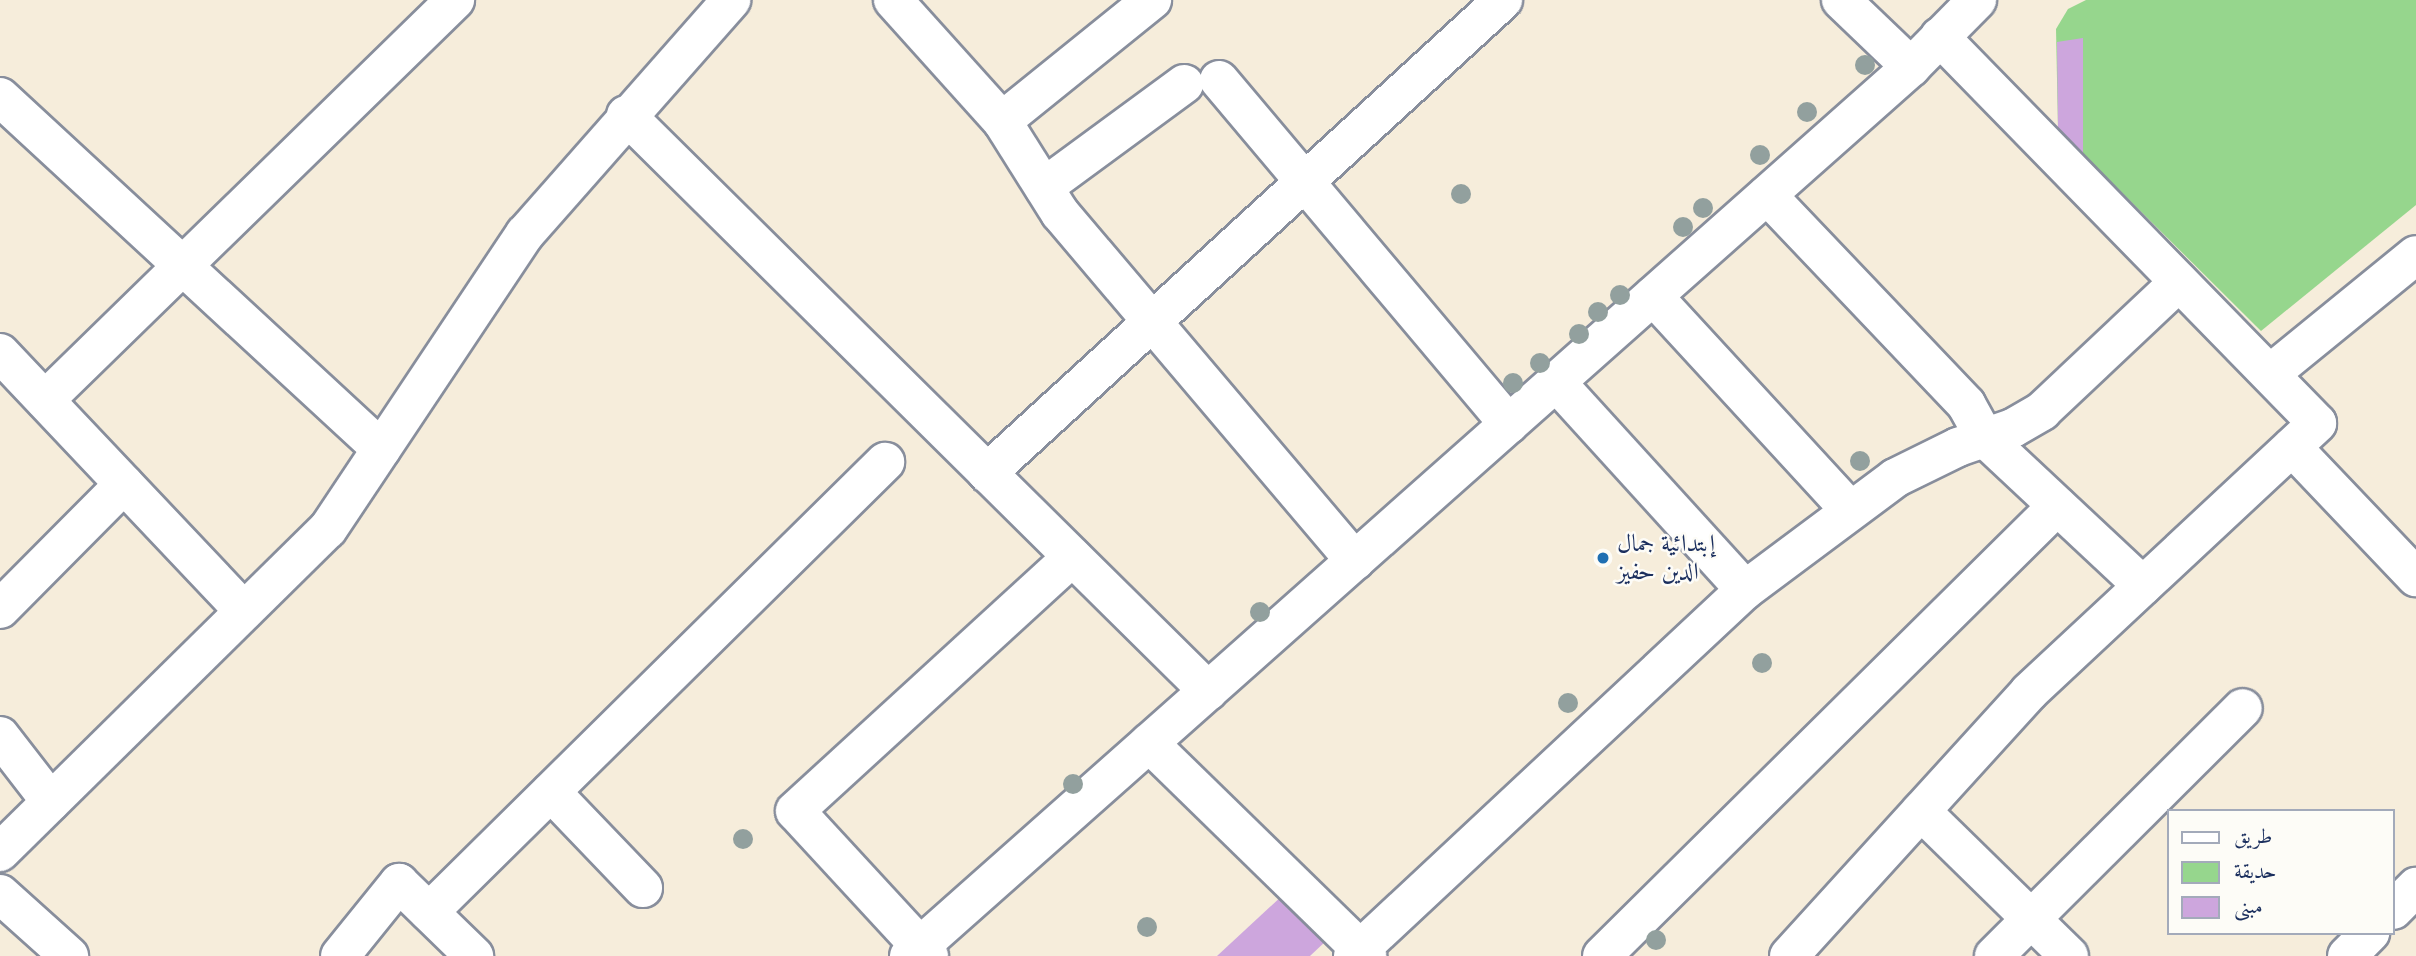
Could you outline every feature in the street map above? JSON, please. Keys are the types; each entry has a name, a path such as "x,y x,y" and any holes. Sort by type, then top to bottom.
{"street":[{"path":"45,400 455,0"},
{"path":"0,852 328,529 526,234 626,115 731,0"},
{"path":"893,0 1002,121 1060,213 1355,561"},
{"path":"1002,121 1152,0"},
{"path":"987,473 1503,0"},
{"path":"1841,0 1911,67"},
{"path":"1072,557 795,811 919,953 1149,743 1911,67 1976,0"},
{"path":"1789,956 2029,692 2317,423 1940,37"},
{"path":"1044,187 1202,82 1305,181 1509,424"},
{"path":"0,97 381,449"},
{"path":"626,115 1208,691"},
{"path":"1767,195 1966,404 1985,438 2143,586"},
{"path":"2270,374 2416,254"},
{"path":"1149,743 1360,954 1745,590 1849,509 1895,478 2042,411 2179,282"},
{"path":"1653,296 1849,509"},
{"path":"0,353 244,611"},
{"path":"1556,382 1745,590"},
{"path":"2291,447 2416,577"},
{"path":"429,912 885,462"},
{"path":"0,609 124,484"},
{"path":"1602,956 2057,506"},
{"path":"1994,956 2243,708"},
{"path":"0,736 51,802"},
{"path":"551,792 643,888"},
{"path":"1921,811 2069,956"},
{"path":"340,956 400,883 474,956"},
{"path":"2395,908 2416,887"},
{"path":"0,894 69,956"},
{"path":"2347,956 2368,935"}],"green space":[{"path":"2086,0 2416,0 2416,205 2261,331 2058,129 2056,29 2068,9"}],"building":[{"path":"2083,38 2083,154 2058,129 2057,42"},
{"path":"1284,894 1327,940 1310,956 1217,956"}],"place":[{"name":"إبتدائية جمال الدين حفيز","path":"1603,558"}]}
